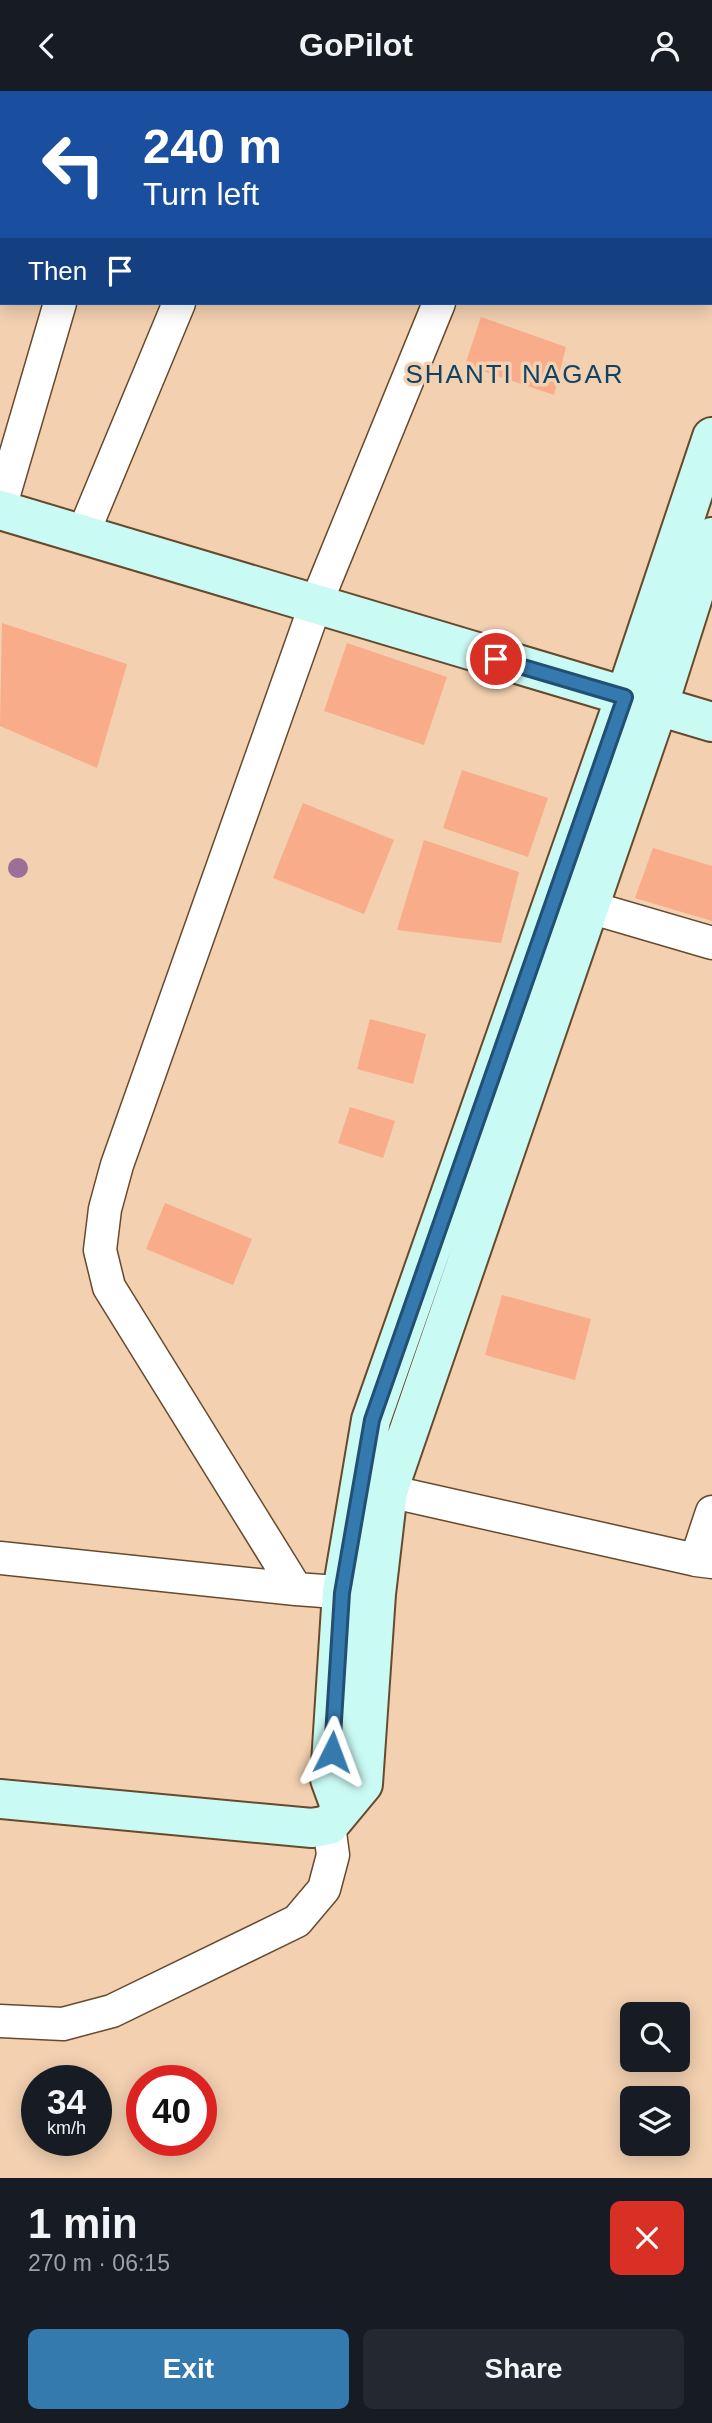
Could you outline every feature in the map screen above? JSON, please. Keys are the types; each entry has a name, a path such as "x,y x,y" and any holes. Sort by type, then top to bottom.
{"street":[{"path":"59,305 0,509 315,606 712,722"},
{"path":"82,536 178,305"},
{"path":"296,1589 109,1287 100,1250 105,1209 117,1165 315,606 438,305"},
{"path":"359,1593 388,1491 589,907 712,437"},
{"path":"0,1799 312,1828 335,1817 363,1784 359,1593 372,1420 641,702 712,537"},
{"path":"589,907 712,943"},
{"path":"388,1491 704,1561 712,1512"},
{"path":"0,1558 296,1589 359,1593"},
{"path":"0,2021 62,2024 112,2011 297,1921 324,1889 332,1855 335,1817"}],"building":[{"path":"481,317 566,347 554,395 465,365"},
{"path":"2,623 127,664 97,768 0,726"},
{"path":"347,643 447,677 424,745 324,711"},
{"path":"462,770 548,798 528,857 443,828"},
{"path":"303,803 394,840 364,914 273,878"},
{"path":"424,840 519,872 501,943 397,930"},
{"path":"653,848 712,866 712,921 635,898"},
{"path":"370,1019 426,1034 413,1084 357,1069"},
{"path":"350,1107 395,1121 383,1158 338,1143"},
{"path":"165,1203 252,1239 233,1285 146,1249"},
{"path":"502,1295 591,1319 575,1380 485,1355"}],"district":[{"name":"SHANTI NAGAR","path":"515,374"}],"route":[{"path":"332,1752 342,1593 372,1420 625,697 496,659"}]}
